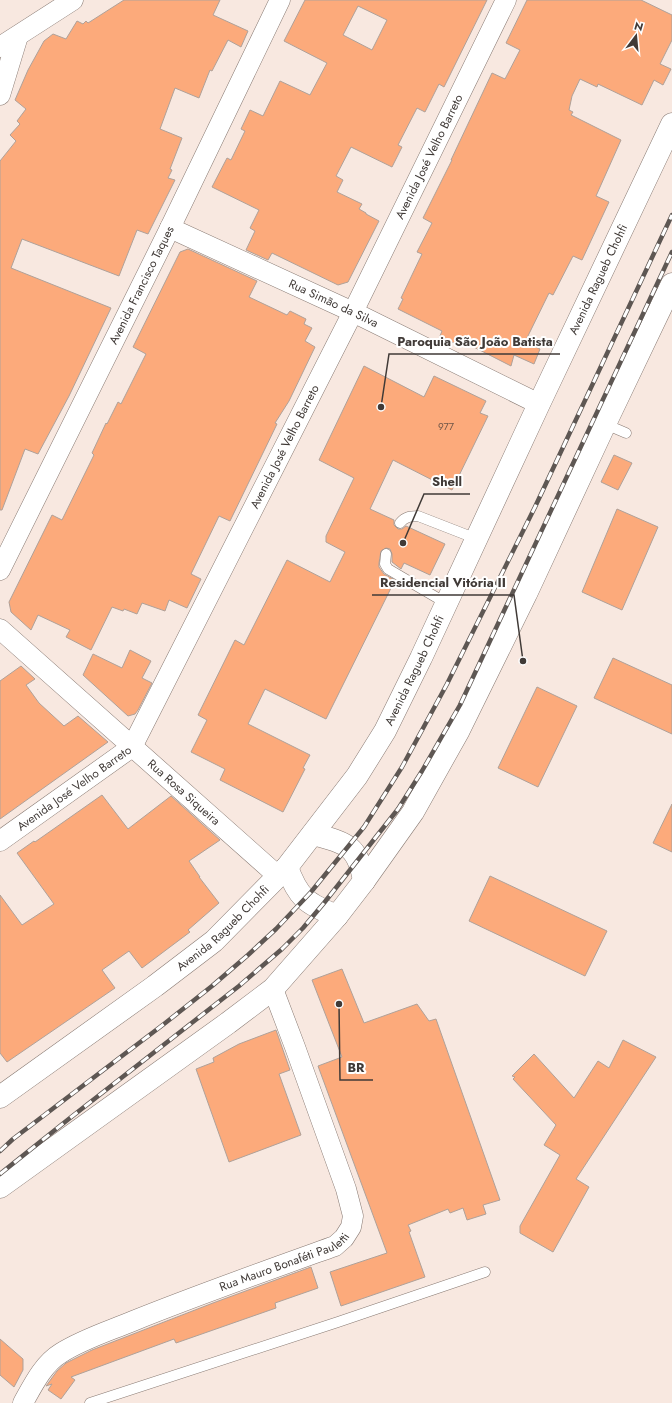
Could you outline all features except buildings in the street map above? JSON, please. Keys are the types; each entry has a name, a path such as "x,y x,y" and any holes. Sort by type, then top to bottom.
{"highway":[{"name":"Avenida Ragueb Chohfi","path":"0,1097 155,986 214,941 282,871 313,834 357,776 385,731 421,658 446,603 478,539 539,404 672,124"},
{"path":"0,1187 273,989 337,916 364,881 413,812 456,736 526,594 672,284"},
{"path":"313,834 337,841 352,850 359,860 364,881"},
{"path":"282,871 308,903 337,916"}],"street":[{"path":"0,47 74,0"},
{"name":"Avenida Francisco Taques","path":"0,570 170,228 280,0"},
{"name":"Avenida José Velho Barreto","path":"0,841 132,747 353,312 506,0"},
{"path":"0,95 18,36"},
{"name":"Rua Simão da Silva","path":"170,228 353,312 539,404"},
{"name":"Rua Rosa Siqueira","path":"0,629 132,747 282,871"},
{"name":"Rua Mauro Bonaféti Pauletti","path":"23,1403 36,1379 47,1364 60,1353 79,1343 179,1302 335,1246 344,1238 351,1227 353,1216 346,1189 273,989"}],"lane":[{"path":"605,424 626,433"},
{"path":"400,523 404,518 418,516 478,539"},
{"path":"386,554 385,564 388,569 446,603"},
{"path":"90,1403 485,1272"}],"railway":[{"path":"0,1151 13,1139 164,1024 248,955 276,929 311,892 364,827 402,767 447,684 535,507 672,215"},
{"path":"0,1174 239,986 282,949 303,928 324,903 398,809 460,705 672,252"}],"place":[{"name":"Paroquia São João Batista","path":"381,407"},
{"name":"Shell","path":"403,543"},
{"name":"Residencial Vitória II","path":"523,661"},
{"name":"BR","path":"339,1004"}]}
